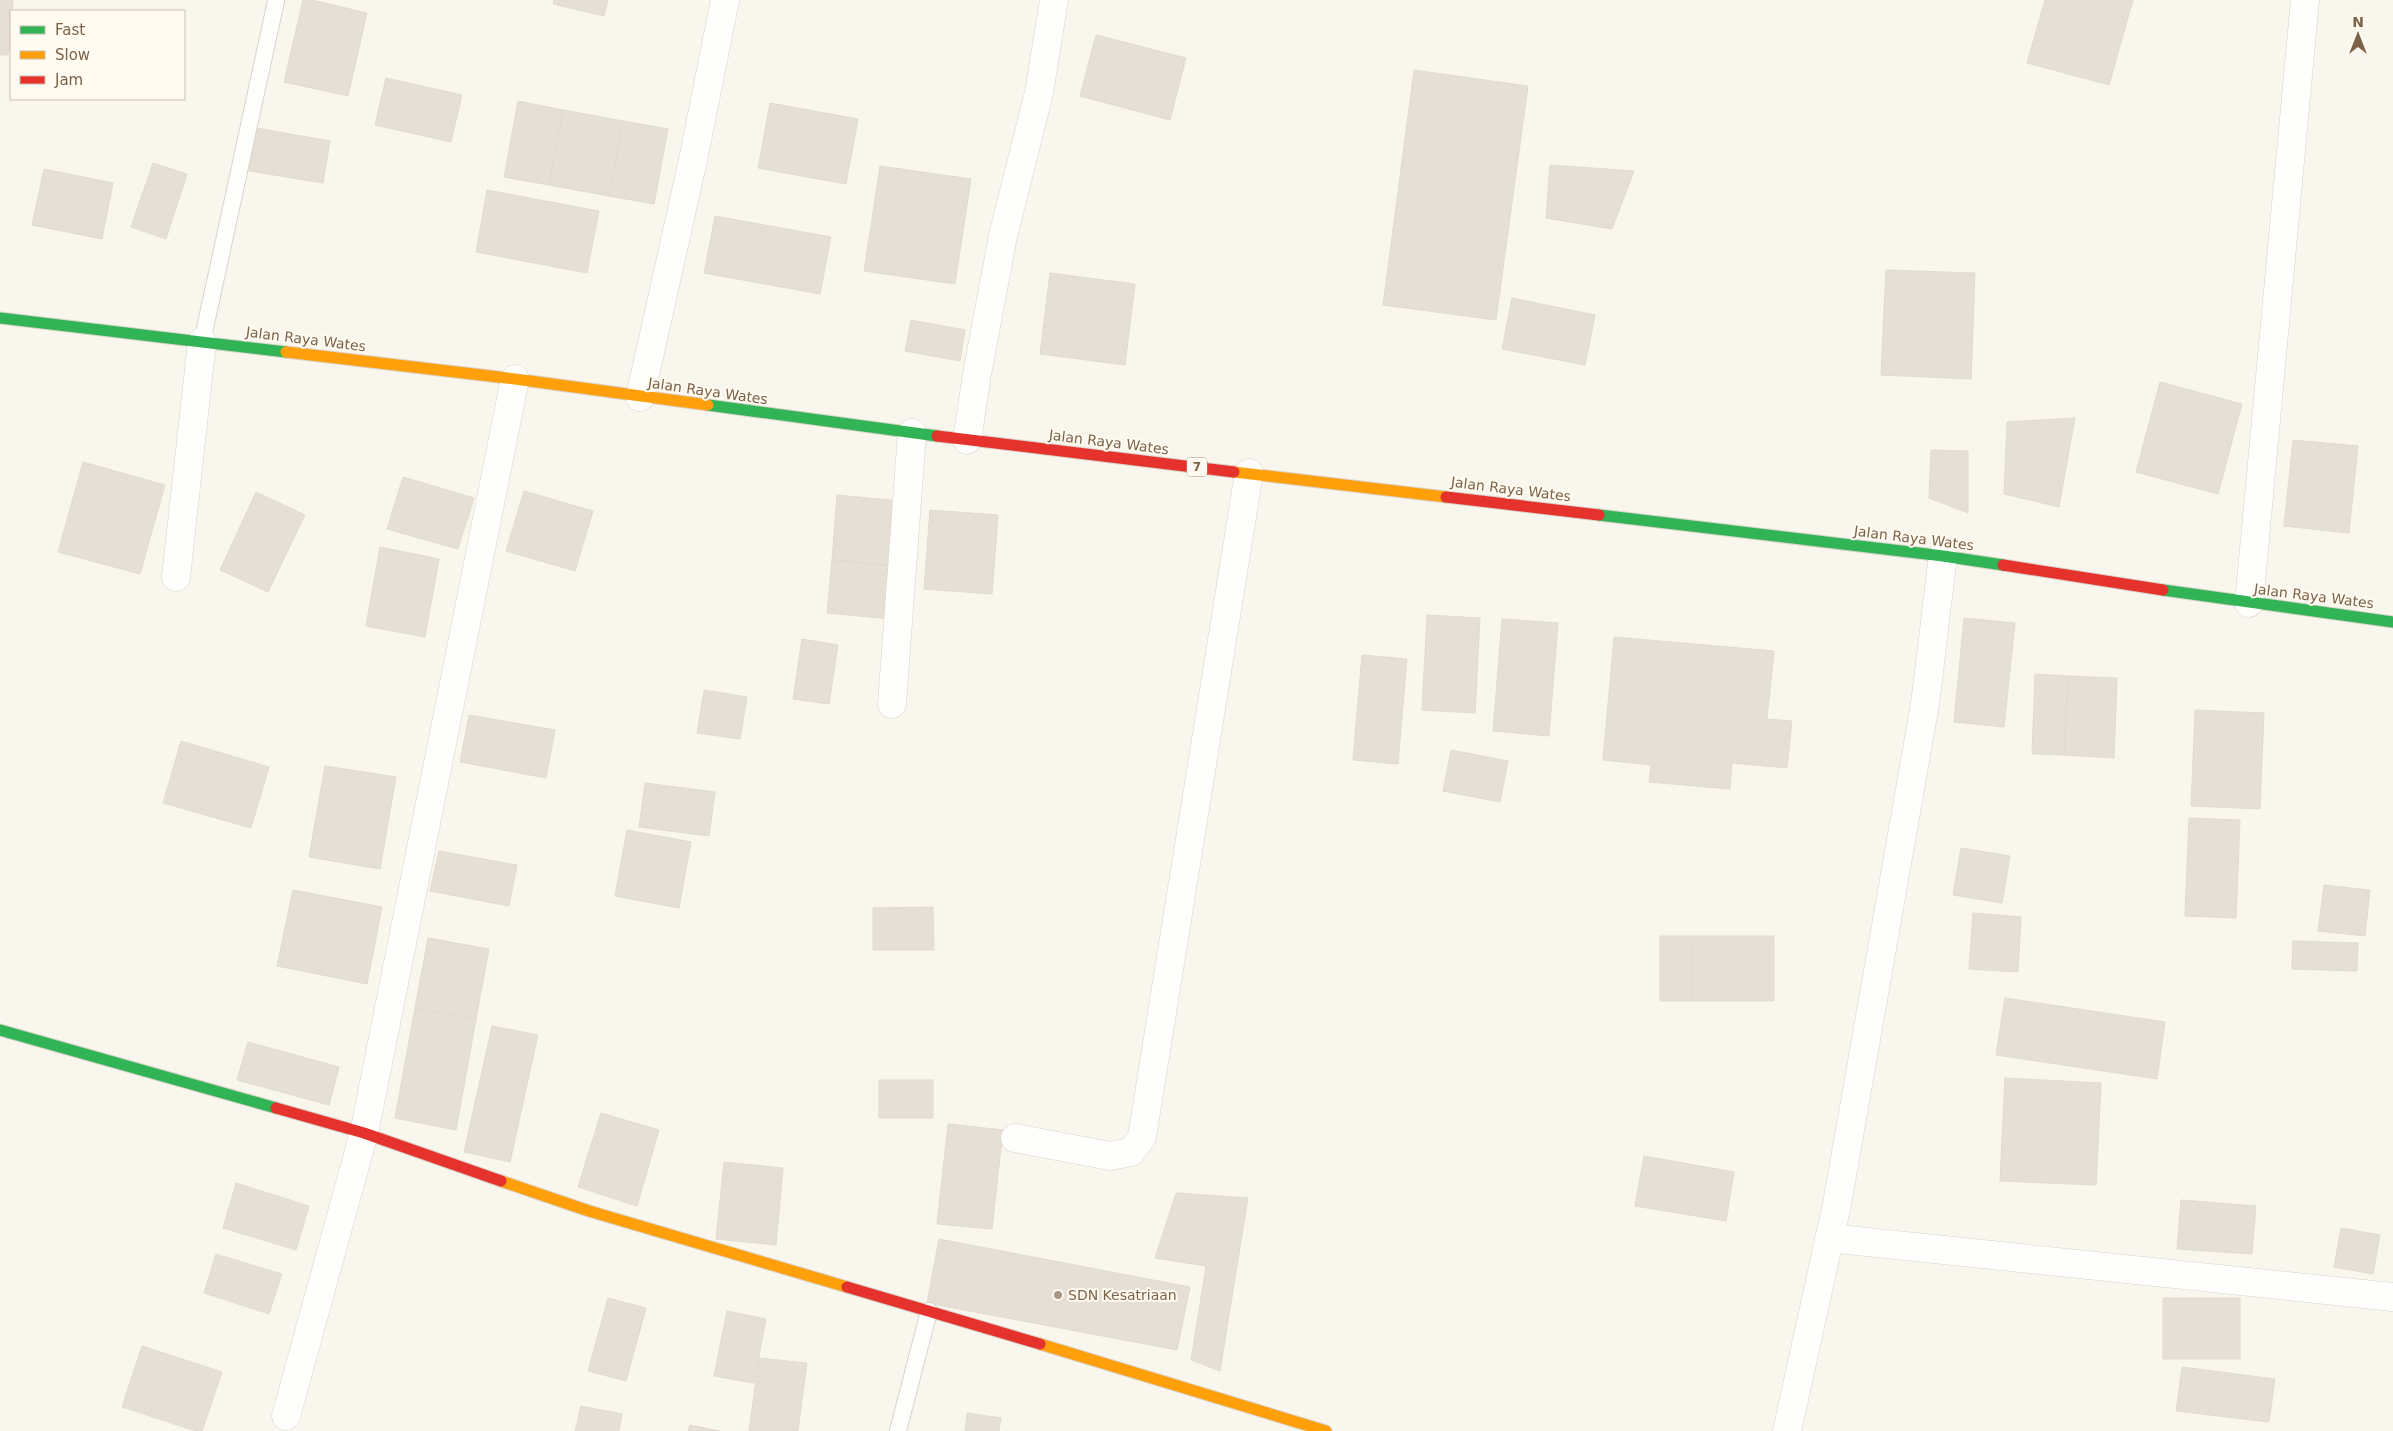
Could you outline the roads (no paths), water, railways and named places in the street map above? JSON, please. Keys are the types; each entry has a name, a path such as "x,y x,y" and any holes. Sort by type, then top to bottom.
{"main road":[{"name":"Jalan Raya Wates","path":"0,318 514,379 967,440 1943,556 2249,603 2393,622"},
{"path":"0,1030 364,1133 589,1210 1326,1431"}],"street":[{"path":"640,397 693,160 725,0"},
{"path":"967,440 977,374 1003,236 1040,93 1054,0"},
{"path":"2249,603 2305,0"},
{"path":"176,577 202,342"},
{"path":"286,1416 364,1133 514,379"},
{"path":"892,704 912,433"},
{"path":"1015,1138 1110,1156 1131,1152 1142,1137 1250,474"},
{"path":"1787,1431 1837,1204 1924,704 1943,556"},
{"path":"1829,1238 2393,1297"}],"lane":[{"path":"202,342 276,1"},
{"path":"898,1431 929,1311"}],"place":[{"name":"SDN Kesatriaan","path":"1058,1295"}]}
